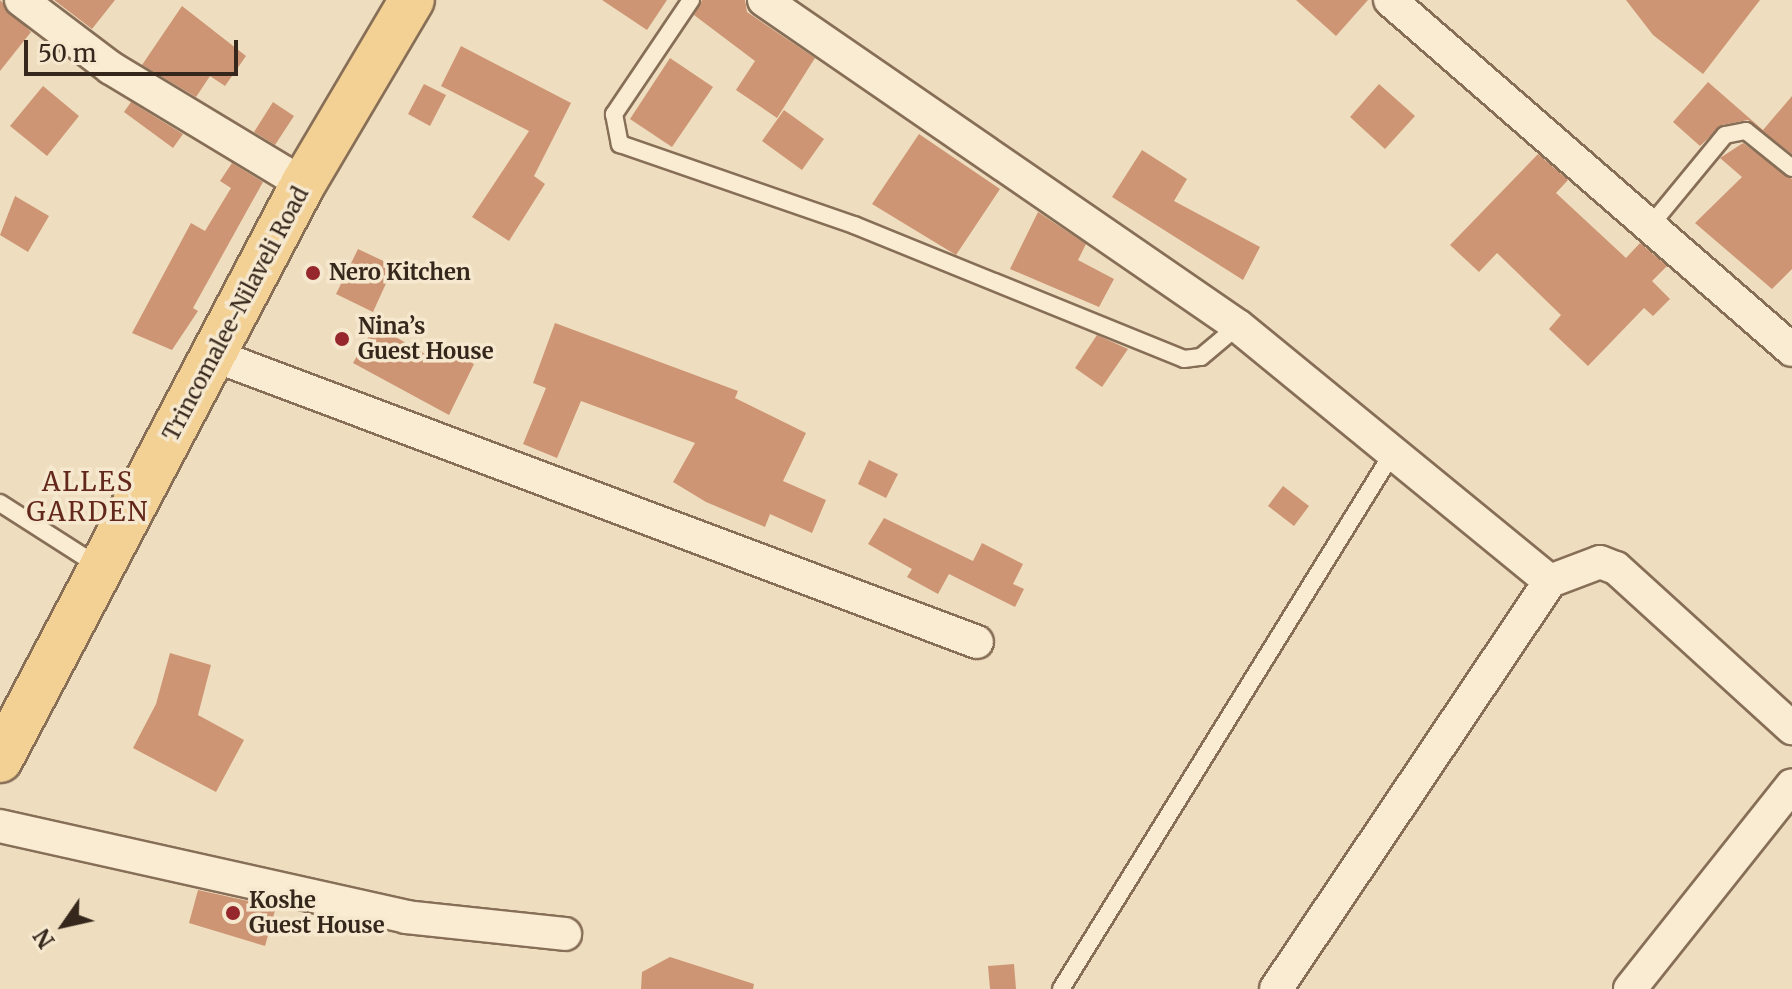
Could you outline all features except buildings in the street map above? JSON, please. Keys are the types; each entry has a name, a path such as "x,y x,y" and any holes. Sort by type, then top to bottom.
{"main road":[{"name":"Trincomalee-Nilaveli Road","path":"0,760 104,569 303,184 412,0"}],"street":[{"path":"21,0 111,68 303,184"},
{"path":"764,0 1238,326 1550,581"},
{"path":"1390,0 1792,350"},
{"path":"213,355 977,642"},
{"path":"1276,989 1550,581 1600,562 1616,568 1792,728"},
{"path":"1630,989 1792,785"},
{"path":"0,826 406,917 565,934"}],"lane":[{"path":"691,0 614,114 620,144 854,225 1184,359 1201,357 1238,326"},
{"path":"1650,226 1725,135 1746,131 1792,168"},
{"path":"1061,989 1392,454"},
{"path":"0,503 104,569"}],"place":[{"name":"Nero Kitchen","path":"313,273"},
{"name":"Nina’s Guest House","path":"342,339"},
{"name":"Koshe Guest House","path":"233,913"}],"district":[{"name":"ALLES GARDEN","path":"88,497"}]}
